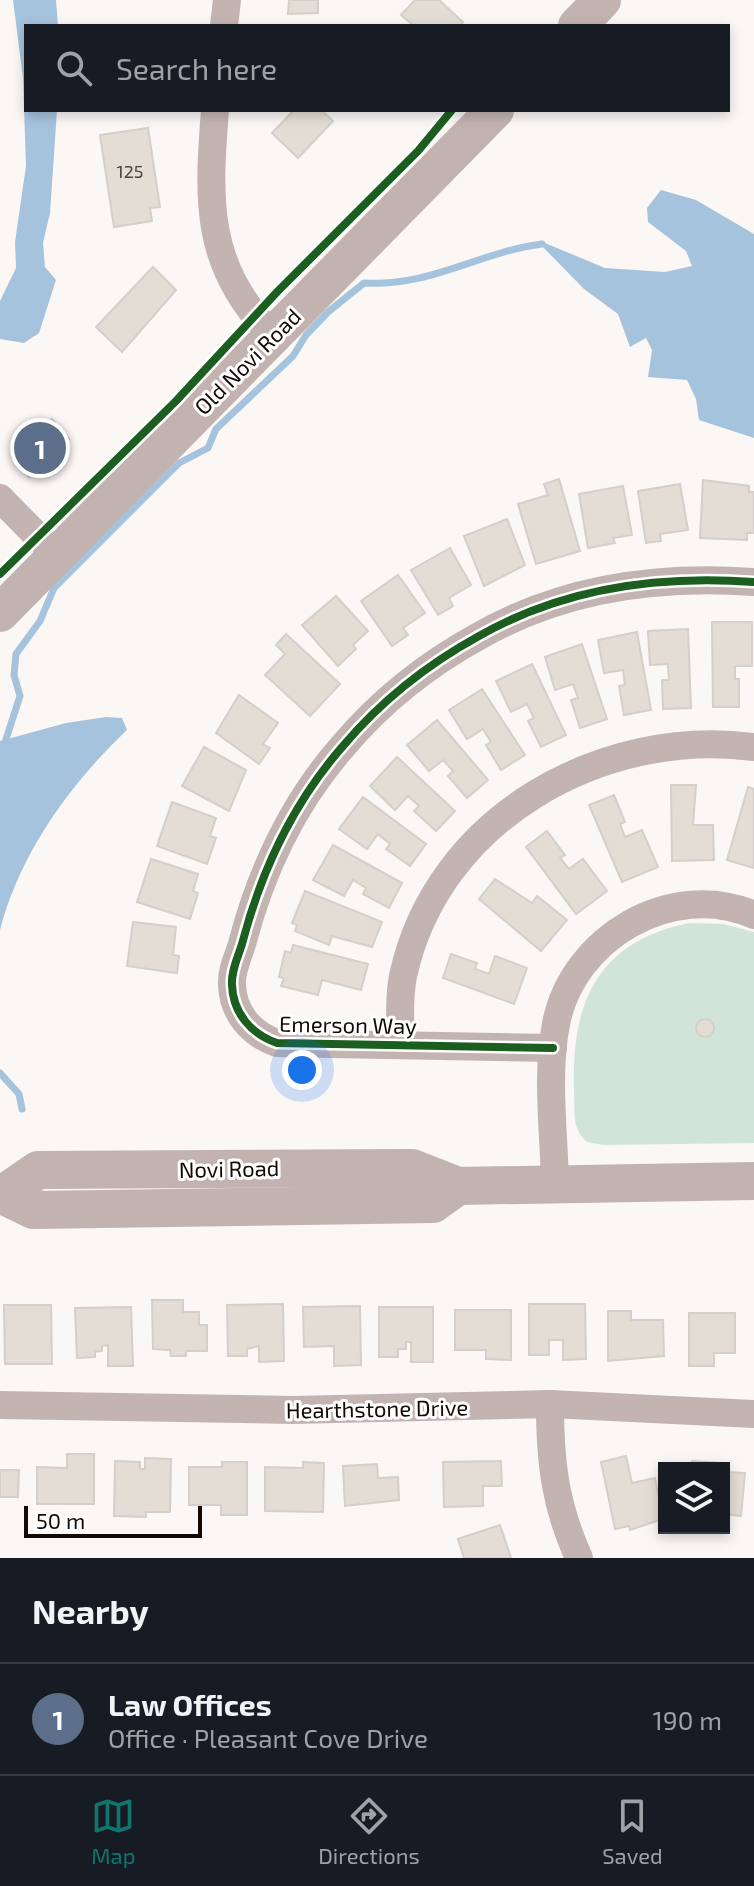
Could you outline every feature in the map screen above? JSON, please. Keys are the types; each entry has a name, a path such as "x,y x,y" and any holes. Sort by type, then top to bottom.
{"main road":[{"path":"579,24 602,0"},
{"name":"Old Novi Road","path":"0,613 493,112"},
{"name":"Novi Road","path":"2,1194 38,1170 412,1168 458,1186 754,1181"}],"street":[{"path":"224,24 227,0"},
{"path":"215,112 210,210 224,265 255,317 272,334"},
{"path":"0,498 56,555"},
{"name":"Emerson Way","path":"553,1048 277,1043 248,1026 237,1009 233,972 251,904 284,830 323,769 394,695 435,662 515,617 591,591 672,580 754,582"},
{"path":"401,1043 403,978 418,932 457,864 494,824 542,788 605,759 682,743 754,747"},
{"path":"555,1184 553,1048 556,1024 569,986 594,953 629,923 650,912 697,904 724,906 754,915"},
{"path":"550,1404 550,1459 567,1532 579,1558"},
{"name":"Hearthstone Drive","path":"0,1405 293,1410 550,1404 754,1414"}],"green space":[{"path":"689,923 723,924 754,932 754,1143 603,1145 587,1142 578,1131 574,1105 574,1060 585,1005 596,982 611,962 631,945 657,932"}],"water":[{"path":"13,0 56,0 58,24 24,24 24,107"},
{"path":"24,112 57,112 50,213 43,243 45,267 56,280 39,333 24,343 0,339 0,301 16,268 15,242 26,166"},
{"path":"661,190 696,200 754,234 754,438 699,420 696,399 687,380 648,377 652,350 646,338 630,347 618,314 584,289 542,246 545,243 605,268 665,272 692,266 686,251 648,222 647,208"},
{"path":"106,717 122,718 127,730 86,773 50,821 20,874 0,930 0,741 66,723"}],"building":[{"path":"289,0 318,0 318,13 288,14"},
{"path":"415,0 439,0 463,22 412,24 401,15"},
{"path":"292,112 323,112 333,121 298,158 272,133"},
{"path":"148,128 160,207 150,208 152,221 114,227 100,135"},
{"path":"153,267 176,290 122,352 96,327"},
{"path":"52,419 69,439 29,477 12,457"},
{"path":"559,479 580,551 536,564 518,504 548,495 544,484"},
{"path":"703,480 749,486 749,492 754,492 754,533 747,533 747,540 700,538"},
{"path":"680,484 688,530 660,534 661,541 646,543 638,491"},
{"path":"623,486 632,535 613,538 615,543 588,548 579,494"},
{"path":"507,519 525,565 484,586 464,536"},
{"path":"450,548 471,585 449,598 453,606 438,615 411,570"},
{"path":"398,575 425,613 403,628 408,635 392,646 361,601"},
{"path":"336,596 368,631 353,645 356,649 338,666 302,625"},
{"path":"712,622 752,622 752,666 735,666 735,679 739,679 739,707 713,707"},
{"path":"688,629 691,708 663,709 662,680 669,680 668,664 650,665 648,631"},
{"path":"637,632 651,710 624,715 619,686 625,685 623,670 604,673 598,640"},
{"path":"286,634 340,684 310,716 265,675 285,654 276,645"},
{"path":"582,644 607,719 580,728 571,700 578,698 573,684 555,690 545,657"},
{"path":"532,664 566,735 541,747 528,721 534,718 527,704 511,712 496,681"},
{"path":"482,689 525,755 501,770 486,745 491,742 483,729 467,739 449,710"},
{"path":"239,695 278,723 263,744 270,748 259,764 216,733"},
{"path":"437,720 488,780 467,798 448,776 453,771 443,760 429,771 407,745"},
{"path":"204,747 246,770 229,811 182,786"},
{"path":"397,757 455,811 436,831 414,811 419,806 408,796 395,810 370,786"},
{"path":"671,785 696,785 693,825 713,825 714,860 672,861"},
{"path":"748,787 754,789 754,868 727,860"},
{"path":"614,795 625,822 620,824 625,837 642,830 658,867 622,882 589,805"},
{"path":"363,797 426,844 410,866 386,849 390,844 378,834 367,849 339,829"},
{"path":"172,802 216,818 210,836 216,838 207,864 157,846"},
{"path":"547,831 565,855 560,858 569,869 583,859 607,891 576,914 526,847"},
{"path":"333,845 402,883 389,908 363,894 366,888 353,880 344,896 313,880"},
{"path":"151,859 198,874 193,891 198,893 190,919 137,902"},
{"path":"495,879 532,903 537,896 567,920 541,951 479,899"},
{"path":"305,891 382,922 372,947 332,936 329,945 295,931 297,925 292,923"},
{"path":"133,922 176,927 173,955 179,956 177,973 127,966"},
{"path":"293,945 368,964 361,990 322,980 318,995 281,986 284,978 279,977 285,951 291,953"},
{"path":"451,954 477,963 475,969 489,974 495,956 527,968 514,1004 443,978"},
{"path":"705,1019 714,1028 705,1037 696,1028"},
{"path":"152,1300 183,1300 183,1312 199,1312 199,1325 207,1325 207,1351 186,1351 186,1356 171,1356 170,1350 153,1349"},
{"path":"283,1304 284,1361 259,1362 259,1346 247,1349 247,1356 228,1356 227,1305"},
{"path":"529,1304 585,1304 586,1359 563,1360 563,1340 549,1340 549,1355 529,1355"},
{"path":"4,1305 51,1305 52,1364 5,1364"},
{"path":"360,1306 361,1365 334,1366 334,1346 304,1347 303,1307"},
{"path":"131,1307 133,1366 108,1366 108,1345 102,1346 102,1351 95,1352 95,1357 77,1358 75,1308"},
{"path":"379,1307 433,1307 433,1362 411,1362 411,1342 406,1342 406,1349 398,1349 398,1357 379,1357"},
{"path":"455,1310 511,1310 511,1360 486,1359 486,1350 455,1350"},
{"path":"608,1311 631,1311 631,1320 663,1320 664,1356 608,1361"},
{"path":"689,1313 735,1313 735,1353 714,1353 714,1366 689,1366"},
{"path":"67,1454 94,1454 94,1504 37,1504 37,1467 67,1468"},
{"path":"626,1456 632,1483 655,1478 658,1521 630,1530 629,1526 615,1529 601,1462"},
{"path":"145,1458 171,1459 170,1512 146,1512 146,1517 114,1516 115,1461 140,1462 140,1469 145,1469"},
{"path":"501,1461 502,1486 483,1486 483,1506 444,1507 443,1462"},
{"path":"222,1462 247,1462 247,1515 221,1515 221,1505 189,1505 189,1467 222,1467"},
{"path":"303,1462 324,1463 323,1512 265,1511 265,1467 303,1468"},
{"path":"377,1464 378,1478 398,1477 399,1500 345,1506 343,1466"},
{"path":"0,1470 19,1470 18,1497 0,1497"},
{"path":"730,1472 745,1473 741,1516 730,1515"},
{"path":"500,1525 511,1558 464,1558 458,1539"}],"waterway":[{"path":"0,758 20,696 14,675 16,654 40,621 54,588 179,463 208,448 216,429 293,356 306,335 328,312 364,283 411,280 542,244"},
{"path":"0,1073 19,1094 22,1109"}],"cycle path":[{"path":"0,574 176,401 277,292 418,151 450,112"},
{"path":"553,1048 277,1043 259,1034 240,1013 233,995 232,980 269,864 294,814 343,746 389,699 460,647 544,606 612,588 682,581 754,582"}],"place":[{"name":"Law Offices","path":"40,448"}]}
